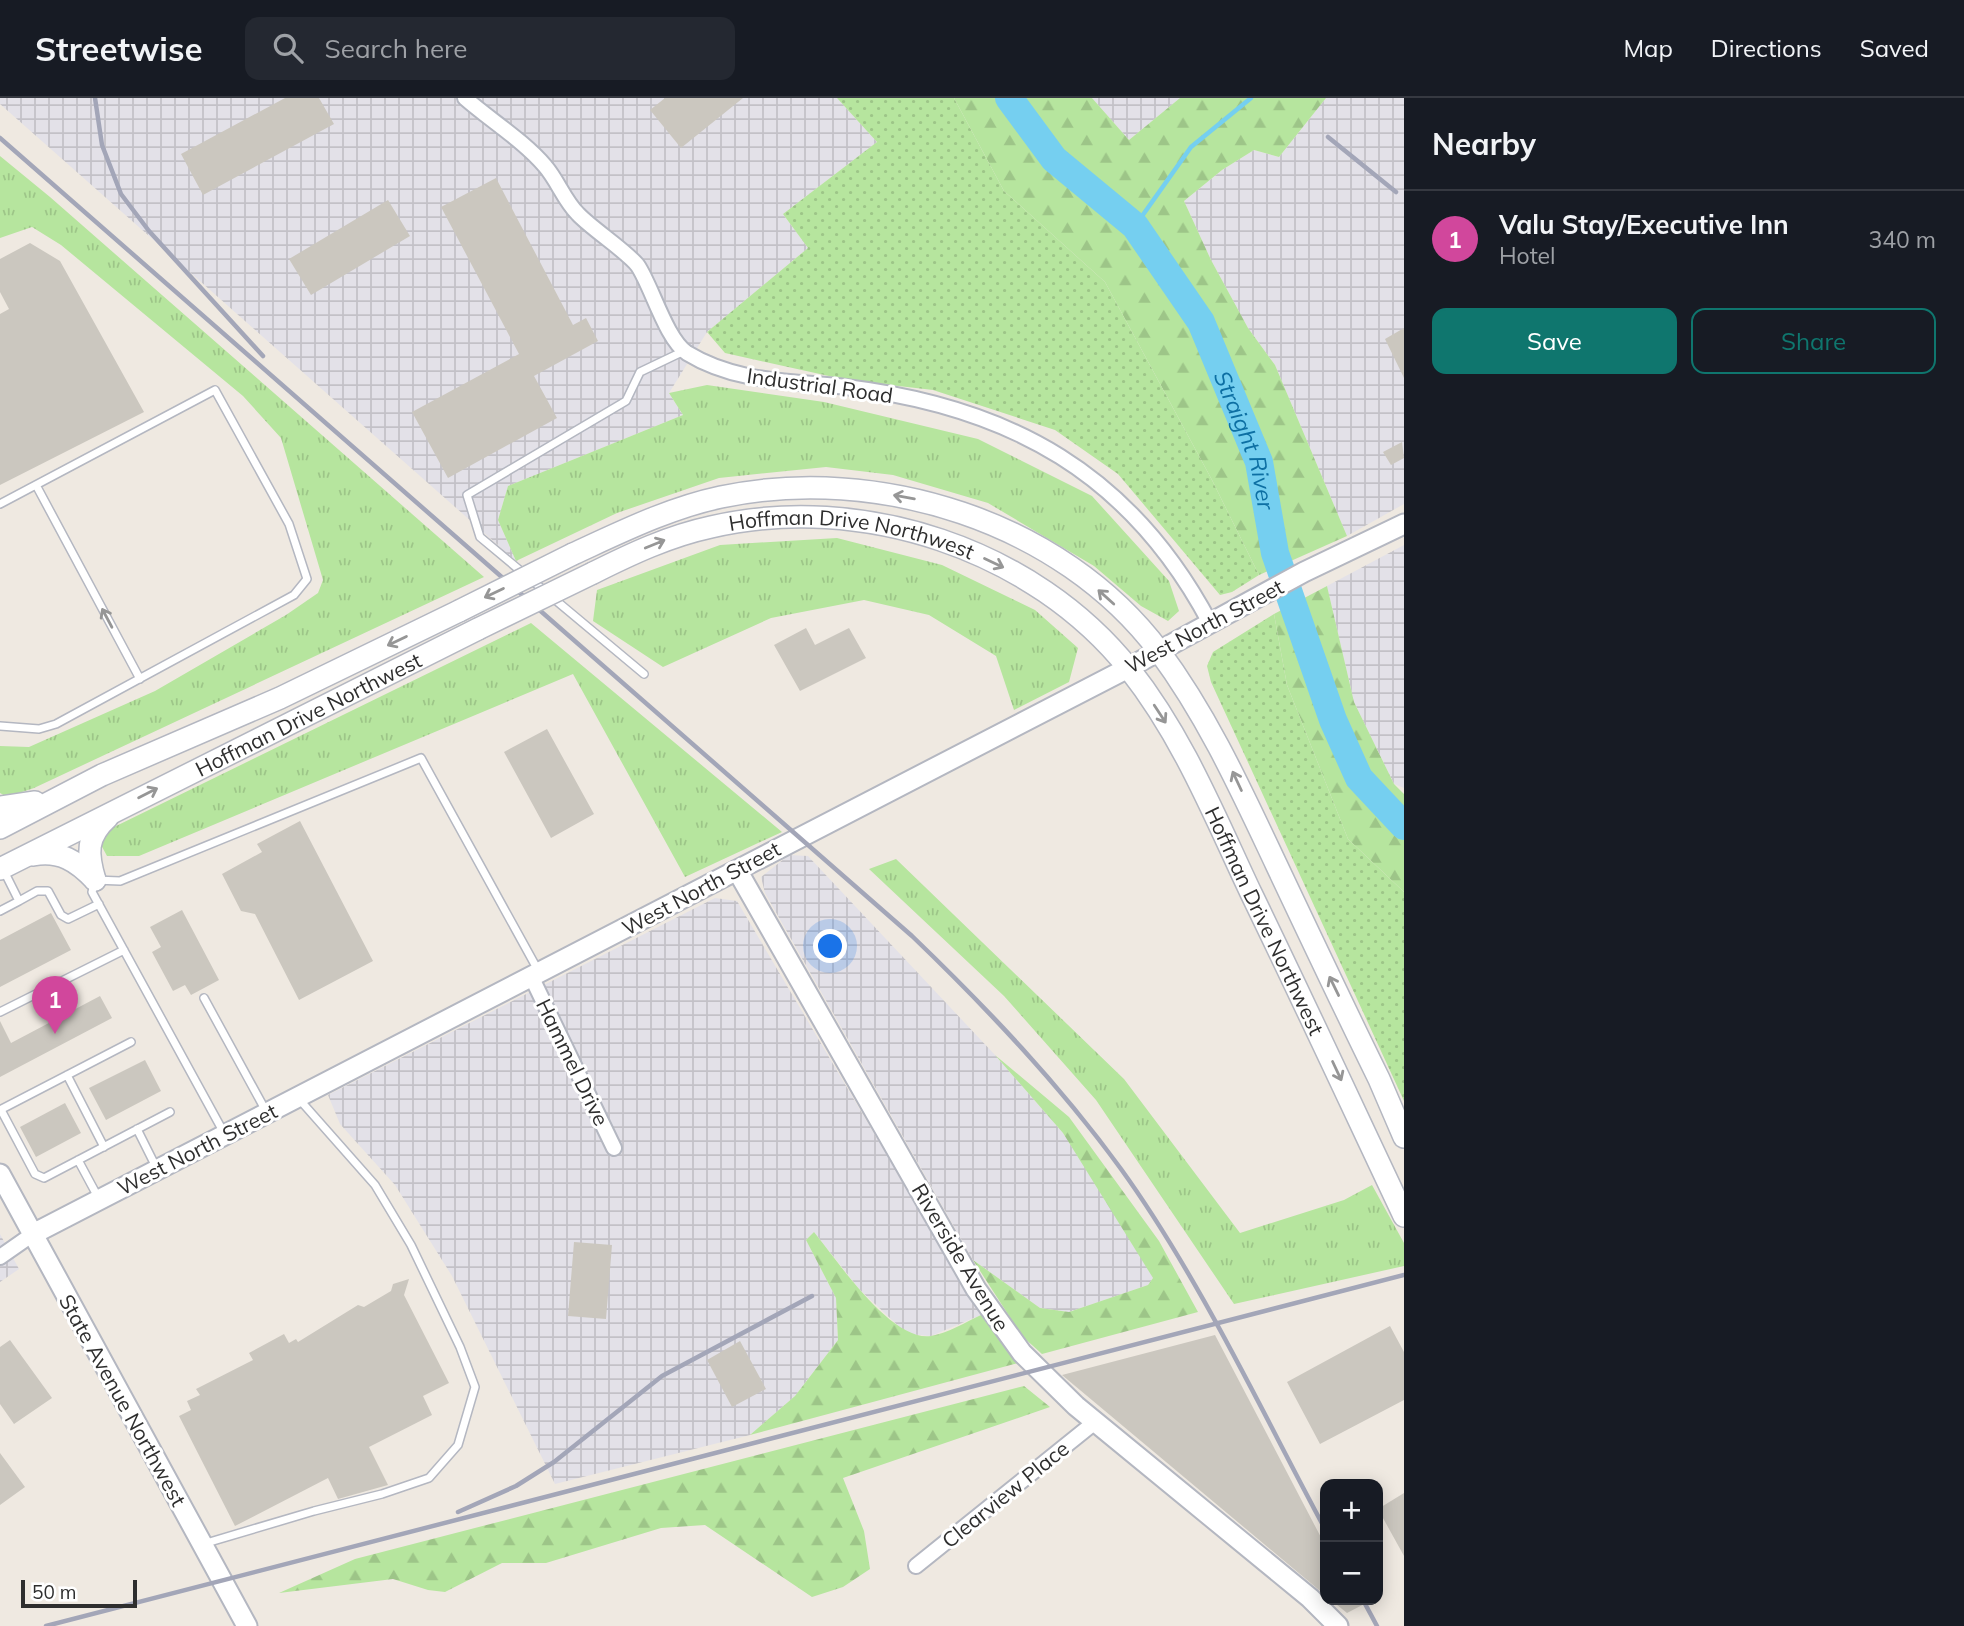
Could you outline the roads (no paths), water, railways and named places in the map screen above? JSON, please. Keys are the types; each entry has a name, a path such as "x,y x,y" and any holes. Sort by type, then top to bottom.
{"main road":[{"name":"Hoffman Drive Northwest","path":"0,828 102,775 280,698 652,518 722,496 792,488 873,491 918,500 965,514 1024,540 1101,592 1158,651 1205,720 1228,762 1404,1137"},
{"name":"Hoffman Drive Northwest","path":"1,869 478,629 657,543 712,526 791,516 868,522 939,539 1006,568 1075,614 1128,668 1187,758 1404,1216"},
{"path":"0,807 33,803 102,775"},
{"path":"95,880 88,849 91,837 117,809"},
{"path":"23,858 49,852 61,855 83,867 95,880"}],"street":[{"path":"464,98 545,166 578,214 637,265 657,308 684,351"},
{"name":"Industrial Road","path":"684,351 742,375 789,384 888,393 966,412 1034,442 1067,460 1123,502 1173,559 1210,623"},
{"name":"West North Street","path":"0,1257 33,1234 1404,524"},
{"name":"Riverside Avenue","path":"737,870 995,1318 1022,1353 1095,1422 1330,1624"},
{"name":"Hammel Drive","path":"535,974 614,1148"},
{"name":"State Avenue Northwest","path":"0,1174 247,1626"},
{"name":"Clearview Place","path":"916,1566 1095,1422"}],"lane":[{"path":"644,674 480,537 467,495 626,401 640,372 684,351"},
{"path":"0,504 215,390 283,512 307,579 302,589 56,724 39,729 0,726"},
{"path":"36,485 140,679"},
{"path":"225,1135 92,892 95,880 120,881 421,758 535,974"},
{"path":"1,869 19,901"},
{"path":"0,911 37,891 48,891 61,915 68,919 99,904"},
{"path":"0,1012 124,950"},
{"path":"204,998 267,1113"},
{"path":"131,1042 0,1110 35,1174 44,1178 170,1112"},
{"path":"67,1075 104,1147"},
{"path":"202,1544 382,1494 429,1478 458,1446 475,1387 411,1245 375,1185 298,1097"},
{"path":"137,1129 158,1170"},
{"path":"78,1160 99,1200"}],"waterway":[{"name":"Straight River","path":"1009,98 1054,159 1135,226 1201,322 1259,462 1275,553 1333,720 1359,778 1404,826"},
{"path":"1135,226 1191,147 1251,98"}],"railway":[{"path":"95,98 102,145 121,194 149,231 263,356"},
{"path":"1328,137 1396,192"},
{"path":"0,138 912,936 995,1019 1073,1107 1150,1211 1229,1346 1320,1519"},
{"path":"46,1626 1404,1275"},
{"path":"458,1512 516,1486 554,1462 662,1376 812,1296"},
{"path":"1366,1605 1377,1626"}],"place":[{"name":"Valu Stay/Executive Inn","path":"55,1034"}]}
